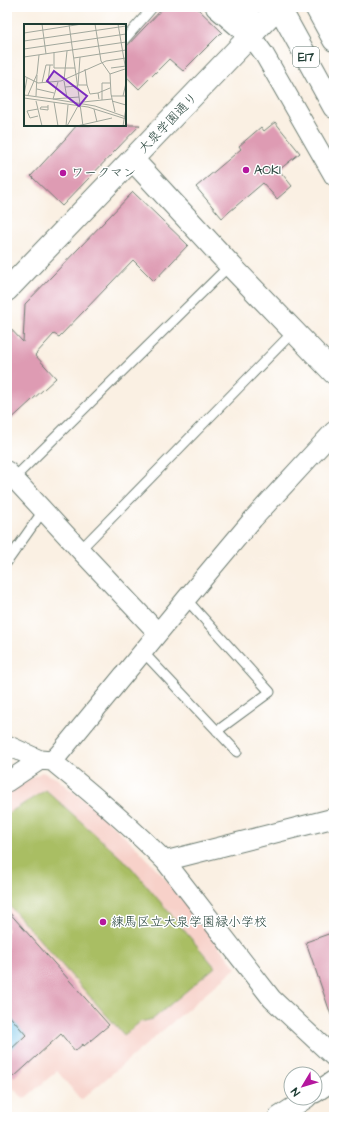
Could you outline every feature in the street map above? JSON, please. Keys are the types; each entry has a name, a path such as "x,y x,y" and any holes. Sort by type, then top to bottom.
{"main road":[{"path":"216,7 251,36"},
{"name":"大泉学園通り","path":"7,290 278,7"},
{"name":"E17","path":"278,7 334,107"},
{"name":"E17","path":"316,7 334,40"},
{"path":"133,160 230,266 334,373"}],"street":[{"path":"245,7 251,18 251,36 264,54 334,176"},
{"path":"7,782 59,754 253,519 334,430"},
{"path":"10,474 158,633"},
{"path":"7,745 58,766 117,815 165,861 272,999 334,1057"},
{"path":"165,861 334,818"},
{"path":"323,1088 334,1080"},
{"path":"286,1115 297,1106"}],"lane":[{"path":"126,38 153,7"},
{"path":"10,474 230,266"},
{"path":"80,550 293,332"},
{"path":"7,562 43,511"},
{"path":"186,599 270,692 217,732"},
{"path":"143,652 237,752"}],"shaded area":[{"name":"練馬区立大泉学園緑小学校","path":"42,772 56,778 97,811 139,850 163,876 236,968 81,1100 57,1071 24,1099 7,1082 7,793"}],"green space":[{"path":"46,790 131,867 215,967 153,1019 140,1022 124,1035 7,903 7,814"}],"water":[{"path":"7,1013 26,1035 7,1053"}],"building":[{"path":"164,7 196,7 222,32 183,71 169,59 139,89 126,76 126,47"},
{"path":"275,122 300,153 279,170 292,186 277,199 263,183 222,218 196,187 241,149 239,146 261,127 264,131"},
{"path":"140,125 62,206 31,176 76,126"},
{"path":"133,192 188,245 154,281 133,260 59,337 54,334 35,355 56,378 7,423 7,325 23,342 25,304"},
{"path":"7,910 109,1025 84,1046 83,1044 75,1051 61,1034 14,1077 7,1069 7,1053 26,1035 7,1013"},
{"path":"334,932 334,1015 331,1015 306,942"}],"place":[{"name":"AOKI","path":"246,170"},
{"name":"ワークマン","path":"63,173"},
{"name":"練馬区立大泉学園緑小学校","path":"103,922"}]}
